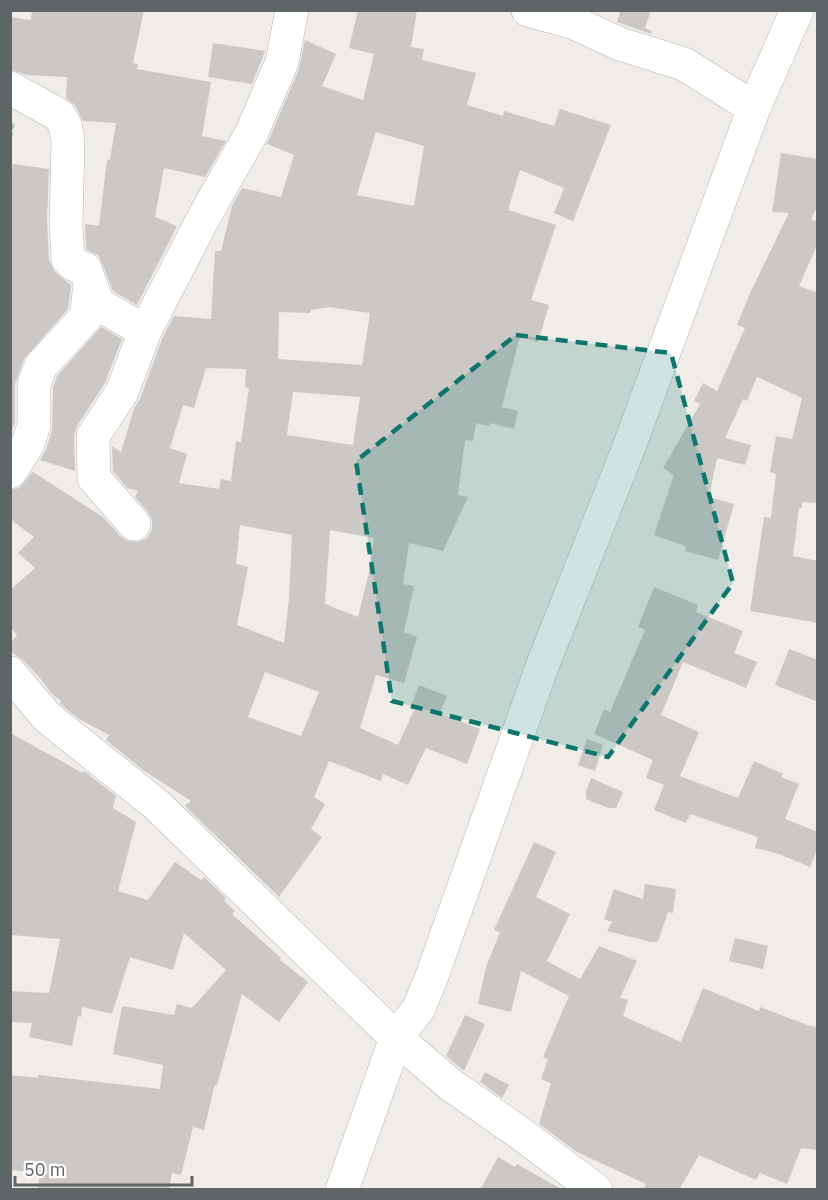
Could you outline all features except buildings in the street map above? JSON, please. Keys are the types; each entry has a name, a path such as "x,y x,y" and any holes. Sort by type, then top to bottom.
{"street":[{"path":"134,524 94,478 93,436 122,392 145,331 204,217 251,134 282,62 292,10"},
{"path":"528,10 572,22 620,44 684,64 754,108"},
{"path":"342,1190 396,1038 419,1008 432,976 543,664 629,447 754,108 796,10"},
{"path":"10,88 59,115 65,125 68,140 66,224 68,259 85,269 98,304 145,331"},
{"path":"10,472 27,444 34,425 34,384 41,366 86,317 90,285"},
{"path":"10,673 47,717 158,806 396,1038 451,1085 596,1190"}],"highlighted area":[{"path":"516,335 671,353 733,583 608,757 392,701 356,461"}]}
